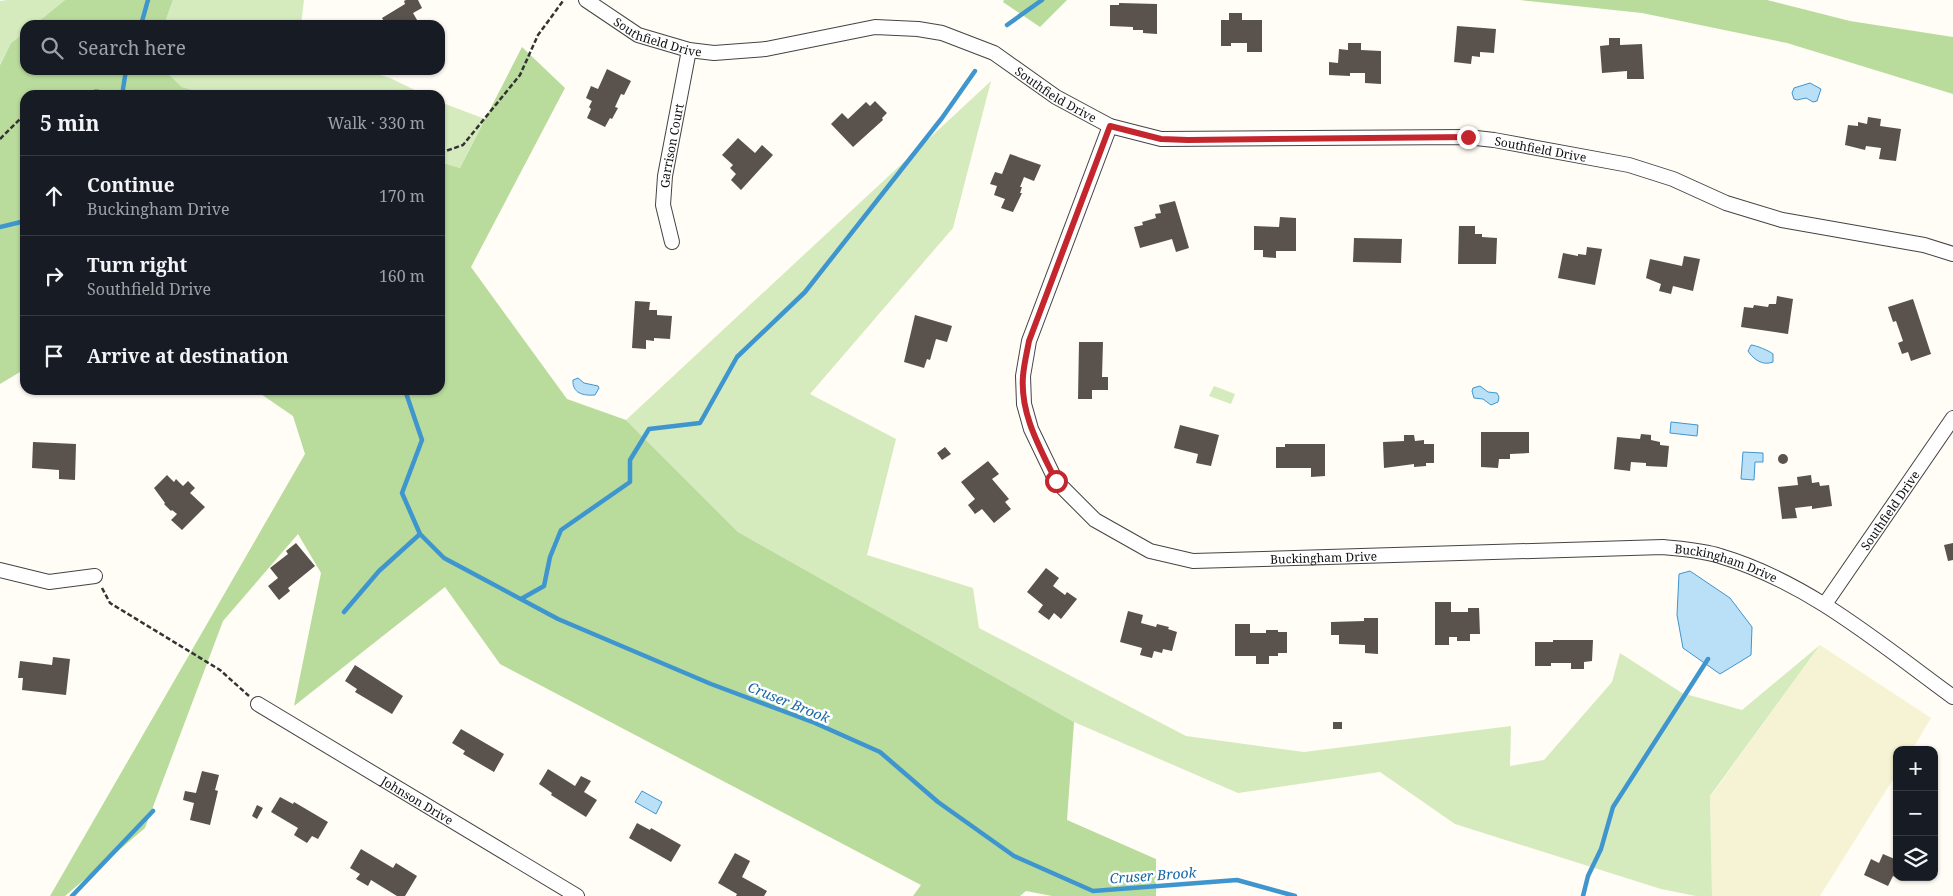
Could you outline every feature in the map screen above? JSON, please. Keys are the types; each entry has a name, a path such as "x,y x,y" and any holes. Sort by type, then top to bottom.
{"street":[{"name":"Southfield Drive","path":"586,0 638,35 689,50 714,53 766,49 876,27 918,29 942,33 994,52 1056,96 1110,126 1168,139 1468,137 1494,140 1629,165 1673,179 1726,203 1782,220 1924,245 1953,254"},
{"name":"Garrison Court","path":"672,242 663,205 664,176 689,50"},
{"name":"Buckingham Drive","path":"1110,126 1029,341 1023,376 1024,404 1031,429 1056,481 1095,520 1150,551 1193,561 1663,547 1717,555 1778,577 1825,604 1953,697"},
{"name":"Southfield Drive","path":"1825,604 1953,418"},
{"path":"0,570 49,582 95,576"},
{"name":"Johnson Drive","path":"258,704 577,896"}],"path":[{"path":"445,151 463,145 520,75 538,34 563,1"},
{"path":"0,139 20,119"},
{"path":"95,576 110,603 220,670 258,704"}],"shaded area":[{"path":"1820,645 1931,718 1914,746 1893,746 1893,779 1820,896 1712,896 1710,797"}],"green space":[{"path":"65,0 40,20 20,20 20,36 11,43 0,64 0,1"},
{"path":"65,0 173,0 166,20 40,20"},
{"path":"173,0 304,0 302,20 166,20"},
{"path":"1004,0 1067,0 1040,27 1003,2"},
{"path":"1520,0 1767,0 1850,21 1953,37 1953,94 1787,43 1642,13"},
{"path":"20,36 20,75 169,75 182,87 192,90 20,90 20,372 0,384 0,65 11,43"},
{"path":"522,47 565,88 471,267 567,399 626,420 738,532 1074,722 1067,820 1156,859 1156,896 1052,896 1026,891 1020,896 913,896 921,885 500,664 445,587 294,706 321,573 298,534 223,621 145,828 65,896 50,896 305,454 293,416 262,395 445,395 445,164 460,168"},
{"path":"169,75 380,75 415,90 192,90 182,87"},
{"path":"991,81 953,228 810,394 896,439 867,555 973,588 979,628 1186,736 1304,752 1511,726 1510,766 1544,760 1612,682 1620,653 1682,693 1742,710 1820,645 1710,796 1712,896 1696,896 1661,889 1455,824 1380,772 1238,793 1074,722 738,532 626,420"},
{"path":"445,104 485,119 460,168 445,164"},
{"path":"1214,386 1235,394 1231,404 1209,396"}],"water":[{"path":"1810,83 1821,89 1817,101 1813,102 1806,98 1794,99 1792,93 1794,88"},
{"path":"1751,345 1773,354 1773,362 1762,363 1753,357 1748,351"},
{"path":"578,378 584,383 598,386 599,388 595,395 586,395 576,391 573,380"},
{"path":"1480,386 1488,392 1497,393 1499,397 1498,402 1491,405 1483,399 1474,398 1473,388"},
{"path":"1671,422 1698,425 1697,436 1670,433"},
{"path":"1743,452 1763,453 1763,462 1755,462 1754,480 1741,479"},
{"path":"1690,571 1730,598 1752,627 1751,655 1720,674 1683,648 1677,615 1679,574"},
{"path":"642,791 662,802 656,814 635,802"}],"building":[{"path":"418,0 422,8 413,13 417,20 383,20 382,18 405,4 404,1"},
{"path":"1119,3 1157,4 1157,34 1143,33 1143,30 1133,30 1133,27 1110,26 1110,5 1119,5"},
{"path":"1229,13 1242,13 1242,20 1262,20 1262,52 1247,52 1247,43 1231,43 1231,46 1221,46 1221,20 1229,20"},
{"path":"1457,26 1496,29 1494,53 1480,52 1480,57 1472,56 1471,64 1454,62"},
{"path":"1609,38 1620,38 1620,45 1642,44 1644,79 1627,79 1627,71 1602,73 1600,46 1609,45"},
{"path":"1348,43 1361,43 1361,50 1381,51 1381,84 1365,83 1365,73 1350,73 1350,76 1329,75 1329,62 1338,63 1339,49 1348,50"},
{"path":"607,69 631,81 624,95 621,94 615,107 618,108 605,127 587,118 592,101 586,98 591,86 598,89"},
{"path":"875,101 887,113 882,118 883,120 853,147 831,124 842,113 848,119 866,102 870,106"},
{"path":"1868,117 1881,119 1880,126 1901,129 1896,161 1879,159 1881,148 1866,146 1865,150 1845,145 1848,125 1858,126 1858,122 1867,124"},
{"path":"738,138 755,153 762,145 773,155 741,190 731,180 736,174 730,168 733,165 722,155"},
{"path":"1010,154 1041,165 1034,181 1024,177 1020,187 1022,187 1020,193 1022,193 1013,212 1001,208 1005,199 994,195 997,186 990,184 995,172 1002,174"},
{"path":"1175,201 1189,248 1176,252 1172,239 1140,248 1134,227 1143,225 1142,222 1156,218 1155,214 1161,213 1159,205"},
{"path":"1280,217 1296,218 1296,251 1276,251 1276,258 1263,257 1263,250 1254,250 1254,226 1279,227"},
{"path":"1459,226 1475,226 1475,234 1482,234 1482,237 1497,238 1496,264 1458,264"},
{"path":"1354,238 1402,239 1401,263 1353,262"},
{"path":"1587,247 1602,249 1595,285 1558,278 1563,253 1578,256 1578,254 1586,255"},
{"path":"1684,256 1700,259 1693,291 1673,286 1671,294 1659,291 1661,284 1646,278 1650,259 1682,266"},
{"path":"1777,296 1793,299 1788,334 1741,327 1744,307 1753,308 1754,305 1768,307 1769,304 1776,304"},
{"path":"1913,299 1931,354 1911,361 1908,352 1902,354 1898,343 1903,341 1896,321 1893,322 1888,307"},
{"path":"635,301 650,302 649,310 657,310 657,315 672,316 670,339 654,338 654,341 646,340 646,349 632,348"},
{"path":"915,315 952,326 947,342 936,339 930,360 927,359 924,368 904,362"},
{"path":"1079,342 1103,342 1102,377 1108,377 1108,390 1092,390 1092,399 1078,399"},
{"path":"1180,425 1219,435 1211,466 1196,463 1198,454 1174,448"},
{"path":"1481,432 1529,432 1529,453 1510,454 1510,459 1499,459 1498,468 1481,467"},
{"path":"1641,434 1651,435 1651,440 1660,442 1660,445 1669,446 1667,467 1646,466 1646,463 1631,462 1630,471 1614,469 1617,437 1640,439"},
{"path":"1404,435 1414,435 1415,441 1424,440 1424,444 1434,444 1434,463 1426,463 1426,466 1414,467 1414,464 1384,468 1383,442 1404,441"},
{"path":"33,442 76,444 75,480 59,479 59,470 32,468"},
{"path":"1285,444 1325,444 1325,476 1311,477 1311,468 1276,468 1276,447 1285,447"},
{"path":"945,447 951,454 942,460 937,453"},
{"path":"1783,454 1788,459 1783,464 1778,459"},
{"path":"988,461 999,474 992,479 1009,499 1005,502 1011,509 994,523 982,509 975,514 968,505 975,499 961,482"},
{"path":"167,475 174,482 176,479 183,486 188,481 195,488 190,493 205,507 182,530 171,520 177,514 164,504 154,488"},
{"path":"1811,475 1812,483 1819,482 1820,486 1829,485 1832,506 1812,509 1812,506 1795,508 1797,518 1782,519 1778,487 1798,485 1797,477"},
{"path":"296,543 315,566 288,588 290,591 279,600 268,586 278,578 270,568 288,554 286,551"},
{"path":"1953,543 1953,560 1948,561 1944,545"},
{"path":"1046,568 1059,578 1053,586 1065,595 1067,592 1077,599 1061,619 1054,613 1049,620 1038,612 1043,605 1027,592"},
{"path":"1435,602 1451,602 1451,612 1468,612 1468,608 1479,608 1480,634 1470,634 1470,641 1457,641 1457,637 1449,637 1449,645 1435,645"},
{"path":"1128,611 1143,615 1141,623 1156,627 1157,624 1169,627 1168,629 1177,632 1172,651 1163,649 1162,653 1154,651 1152,658 1140,655 1142,648 1120,642"},
{"path":"1364,618 1378,618 1378,654 1365,653 1365,645 1339,644 1339,635 1331,635 1331,622 1364,621"},
{"path":"1235,624 1250,624 1250,633 1266,633 1266,630 1287,632 1287,653 1269,656 1269,664 1256,664 1256,656 1235,656"},
{"path":"1553,640 1593,640 1592,661 1584,662 1584,669 1571,669 1571,663 1551,663 1551,666 1535,666 1535,642 1553,642"},
{"path":"53,657 70,659 66,695 22,690 23,678 18,678 20,661 52,665"},
{"path":"355,665 403,696 392,714 355,692 357,689 345,681"},
{"path":"1333,722 1342,722 1342,729 1333,729"},
{"path":"461,729 504,754 494,772 463,754 465,751 452,743"},
{"path":"548,769 575,786 581,776 591,781 584,792 597,800 586,817 551,795 552,793 539,784"},
{"path":"202,771 219,775 215,790 218,791 210,825 190,820 194,803 183,800 185,791 196,793"},
{"path":"280,797 293,804 294,802 328,822 318,839 312,836 307,843 294,835 298,828 271,812"},
{"path":"257,805 263,808 257,819 252,816"},
{"path":"637,823 650,830 651,828 681,845 671,862 629,838"},
{"path":"361,849 393,868 396,863 417,876 405,896 397,896 371,880 368,886 356,879 360,874 350,868"},
{"path":"735,853 750,861 742,877 767,891 764,896 736,896 737,894 718,883"},
{"path":"1883,854 1893,858 1893,876 1888,886 1864,875 1871,859 1879,863"}],"waterway":[{"path":"142,20 148,0"},
{"path":"1007,25 1042,0"},
{"path":"521,599 544,586 550,557 561,530 630,482 630,460 649,429 700,423 737,357 805,292 942,118 975,71"},
{"path":"123,89 125,75"},
{"name":"Cruser Brook","path":"0,227 20,222"},
{"name":"Cruser Brook","path":"407,395 422,440 402,493 420,534 444,558 558,619 711,684 815,723 880,752 938,802 1014,856 1093,891 1237,880 1295,896"},
{"path":"344,612 379,571 420,534"},
{"path":"1583,896 1588,876 1601,849 1613,807 1708,659"},
{"path":"72,896 153,811"}],"route":[{"path":"1056,481 1031,429 1024,404 1023,376 1029,341 1110,126 1161,139 1188,140 1468,137"}]}
